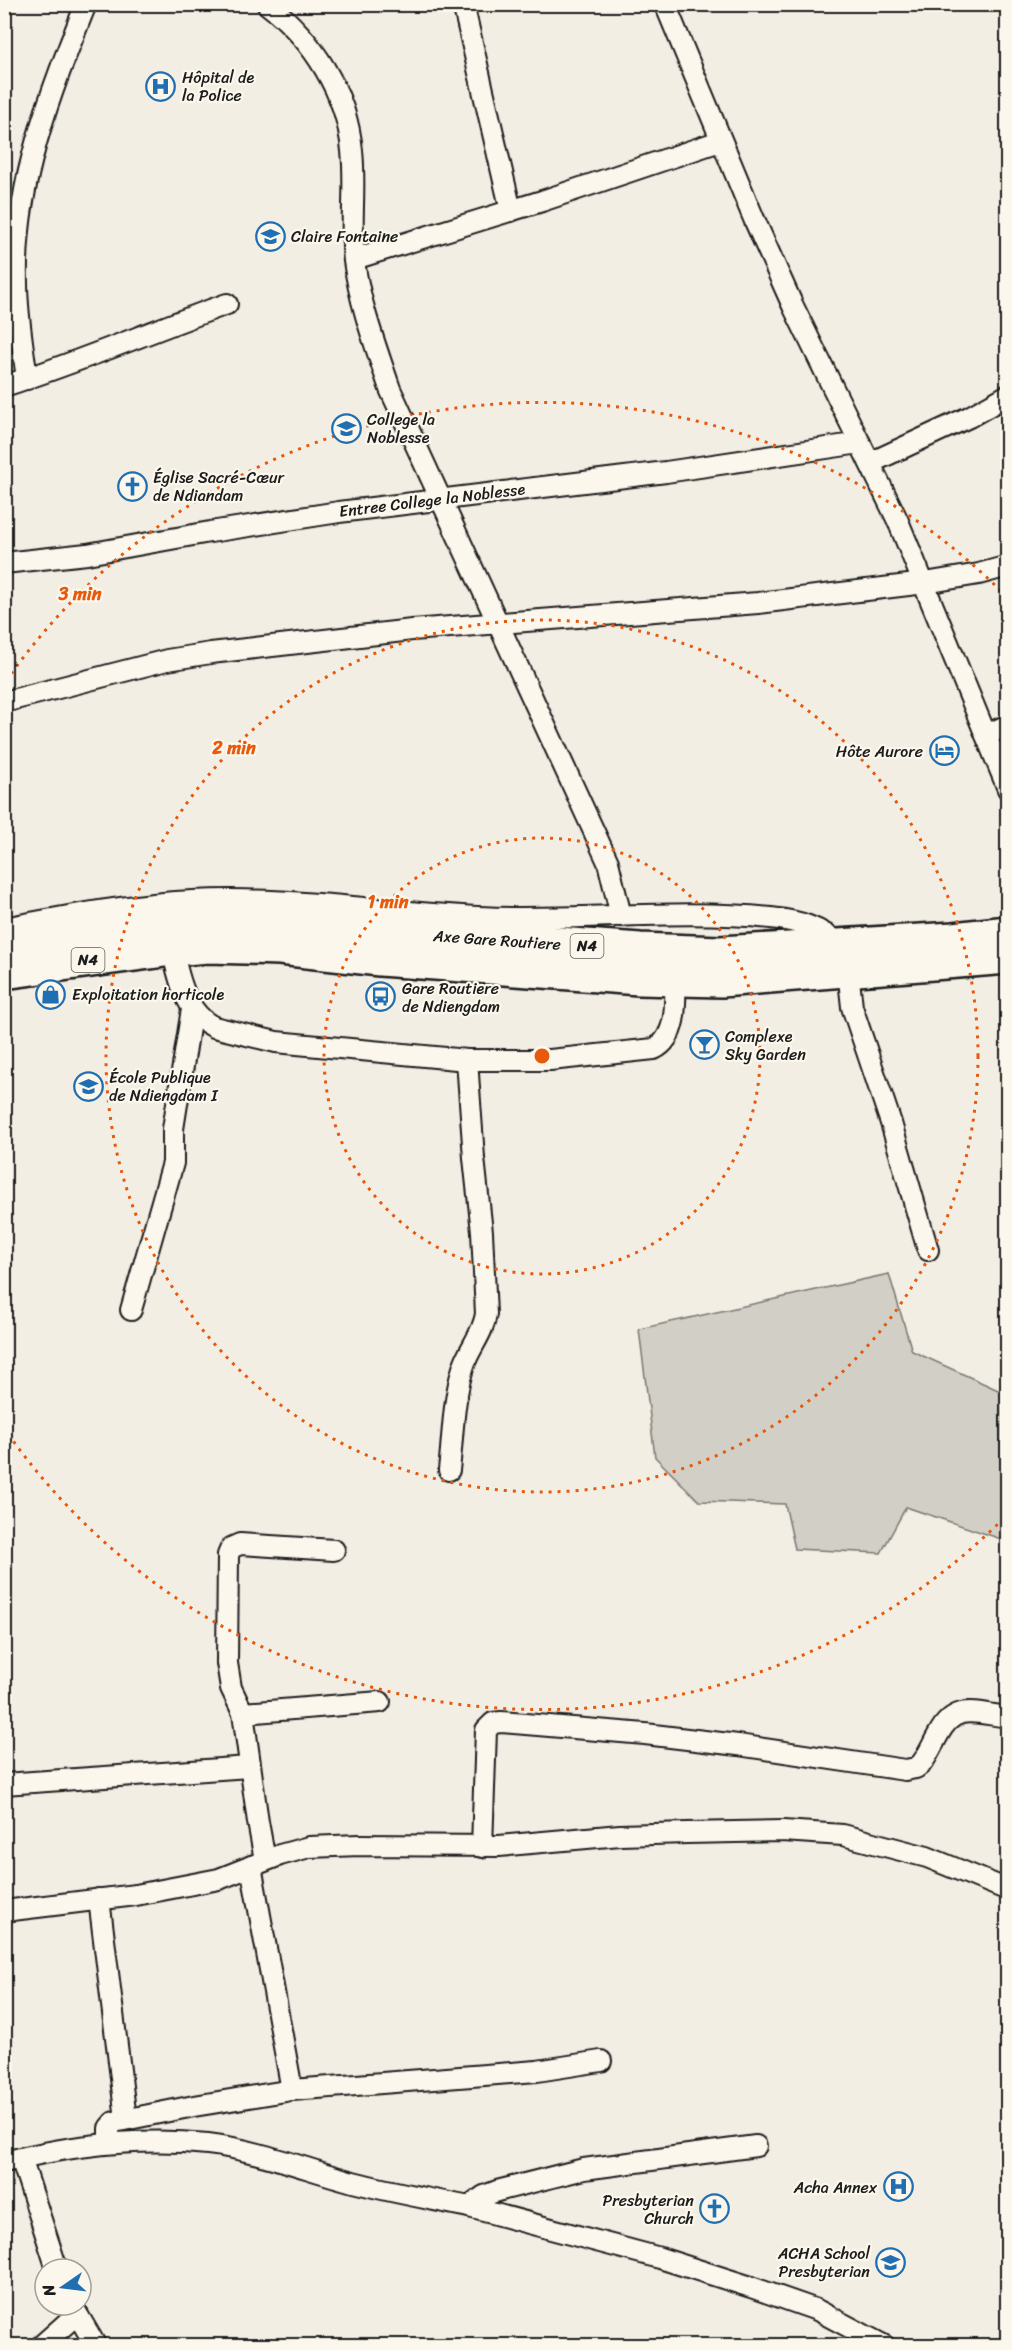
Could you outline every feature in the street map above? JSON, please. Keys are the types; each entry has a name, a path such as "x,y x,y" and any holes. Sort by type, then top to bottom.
{"highway":[{"name":"Axe Gare Routiere","path":"169,935 208,946 279,936 380,959 639,978 675,964 721,980 954,939 1008,933"},
{"name":"N4","path":"4,946 169,935"},
{"name":"N4","path":"4,972 169,935"},
{"name":"Axe Gare Routiere","path":"844,958 1008,957"}],"street":[{"path":"27,379 16,281 22,201 32,152 45,110 86,4"},
{"path":"267,4 308,41 324,65 347,119 352,149 354,259 358,288 390,389 604,854 621,916"},
{"path":"463,4 512,211"},
{"path":"665,4 720,141 794,306 925,583 1008,789"},
{"path":"354,259 512,211 720,141"},
{"path":"4,386 227,304"},
{"path":"870,464 969,417 1008,395"},
{"name":"Entree College la Noblesse","path":"4,564 87,554 257,524 666,472 860,443"},
{"path":"4,702 167,660 211,653 496,622 758,603 925,583 979,574 1008,566"},
{"path":"987,735 1008,725"},
{"path":"4,928 119,908 211,900 267,900 478,917 709,915 772,918 812,925 844,958 852,1007 891,1123 928,1250"},
{"path":"169,935 186,998 192,1009 206,1023 214,1027 276,1042 467,1060 550,1060 654,1049 663,1044 672,1029 675,964"},
{"path":"131,1310 173,1163 173,1129 192,1009"},
{"path":"449,1470 458,1390 464,1364 484,1327 486,1314 482,1232 467,1060"},
{"path":"292,2090 258,1863 243,1713 231,1688 226,1663 228,1555 231,1548 240,1544 334,1550"},
{"path":"243,1713 380,1702"},
{"path":"482,1847 486,1730 493,1724 501,1722 645,1734 738,1745 905,1770 916,1768 921,1764 946,1720 955,1713 968,1712 1008,1717"},
{"path":"4,1784 249,1767"},
{"path":"4,1911 136,1895 219,1879 258,1863 309,1847 359,1845 482,1847 620,1835 819,1833 843,1835 927,1857 1008,1890"},
{"path":"99,1899 126,2119"},
{"path":"109,2143 111,2124 126,2119 292,2090 537,2071 601,2061"},
{"path":"52,2257 13,2160 109,2143 151,2141 208,2144 244,2150 354,2182 469,2207 660,2258 817,2310 885,2346"},
{"path":"469,2207 484,2196 497,2191 584,2169 756,2146"},
{"path":"41,2346 68,2317"},
{"path":"78,2317 96,2346"}],"shaded area":[{"path":"889,1274 912,1351 1007,1394 1007,1541 906,1507 881,1553 795,1549 785,1504 699,1501 655,1457 639,1329"}],"place":[{"name":"Hôpital de la Police","path":"161,86"},
{"name":"Claire Fontaine","path":"270,236"},
{"name":"College la Noblesse","path":"346,428"},
{"name":"Église Sacré-Cœur de Ndiandam","path":"132,486"},
{"name":"Hôte Aurore","path":"944,751"},
{"name":"Exploitation horticole","path":"51,994"},
{"name":"Gare Routiere de Ndiengdam","path":"381,997"},
{"name":"Complexe Sky Garden","path":"704,1045"},
{"name":"École Publique de Ndiengdam I","path":"88,1086"},
{"name":"Acha Annex","path":"898,2187"},
{"name":"Presbyterian Church","path":"715,2209"},
{"name":"ACHA School Presbyterian","path":"891,2262"}]}
